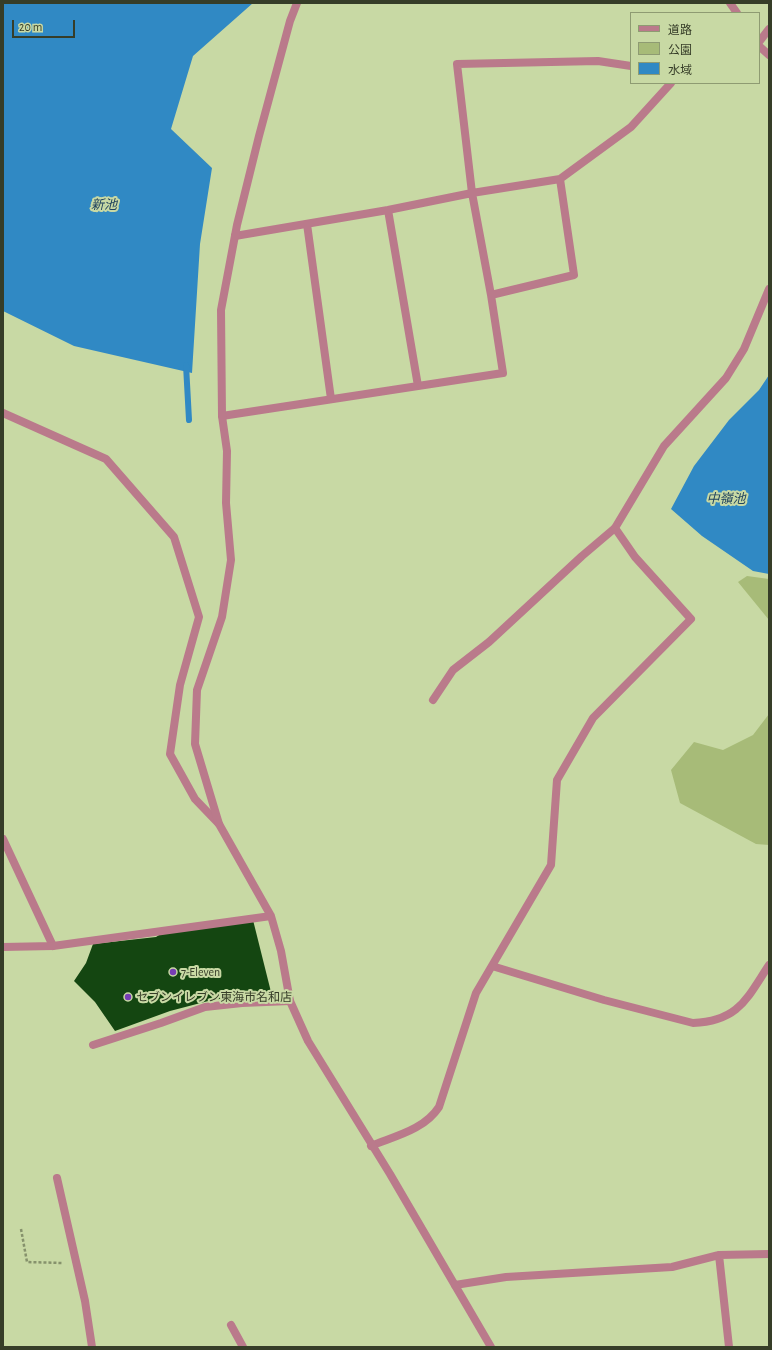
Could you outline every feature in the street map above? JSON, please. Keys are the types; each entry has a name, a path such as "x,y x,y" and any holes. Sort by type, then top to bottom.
{"street":[{"path":"297,3 290,21 259,136 235,236 221,310 222,416 227,451 226,503 231,560 222,617 197,690 195,744 219,824 271,916 281,951 290,1001 308,1040 390,1174 491,1347"},
{"path":"730,3 736,12"},
{"path":"760,41 769,29"},
{"path":"760,47 769,55"},
{"path":"222,416 503,373 491,295 472,193 457,64 598,61 630,66"},
{"path":"235,236 388,210 472,193 560,179 631,127 671,84"},
{"path":"491,295 574,275 560,179"},
{"path":"388,210 418,386"},
{"path":"307,224 331,399"},
{"path":"433,700 453,670 489,642 582,556 615,528 664,446 726,378 744,349 769,289"},
{"path":"3,413 106,459 174,537 199,617 180,685 170,754 195,799 219,824"},
{"path":"372,1146 422,1126 433,1117 439,1107 476,993 551,865 557,780 593,718 691,619 635,557 615,528"},
{"path":"3,839 53,946"},
{"path":"3,947 53,946 271,916"},
{"path":"492,966 604,1000 693,1023 704,1023 724,1017 737,1009 747,998 769,964"},
{"path":"93,1045 205,1007 242,1003 290,1001"},
{"path":"57,1178 85,1301 92,1347"},
{"path":"455,1285 506,1277 672,1267 719,1255 769,1254"},
{"path":"719,1255 729,1347"},
{"path":"231,1325 243,1347"}],"path":[{"path":"21,1229 27,1262 76,1264"}],"green space":[{"path":"747,576 769,579 769,620 738,582"},
{"path":"769,714 769,845 756,844 680,803 671,770 694,742 723,750 753,735"}],"water":[{"name":"新池","path":"3,3 253,3 193,56 171,129 212,168 200,244 192,373 74,346 3,311"},
{"name":"中嶺池","path":"769,375 769,574 753,571 702,536 671,509 694,466 729,420 759,390"}],"building":[{"name":"7-Eleven","path":"253,920 271,992 212,1000 170,1011 115,1031 95,1002 74,981 86,963 93,944 156,937 165,931"}],"waterway":[{"path":"186,365 189,420"}],"place":[{"name":"7-Eleven","path":"173,972"},
{"name":"セブンイレブン東海市名和店","path":"128,997"}]}
